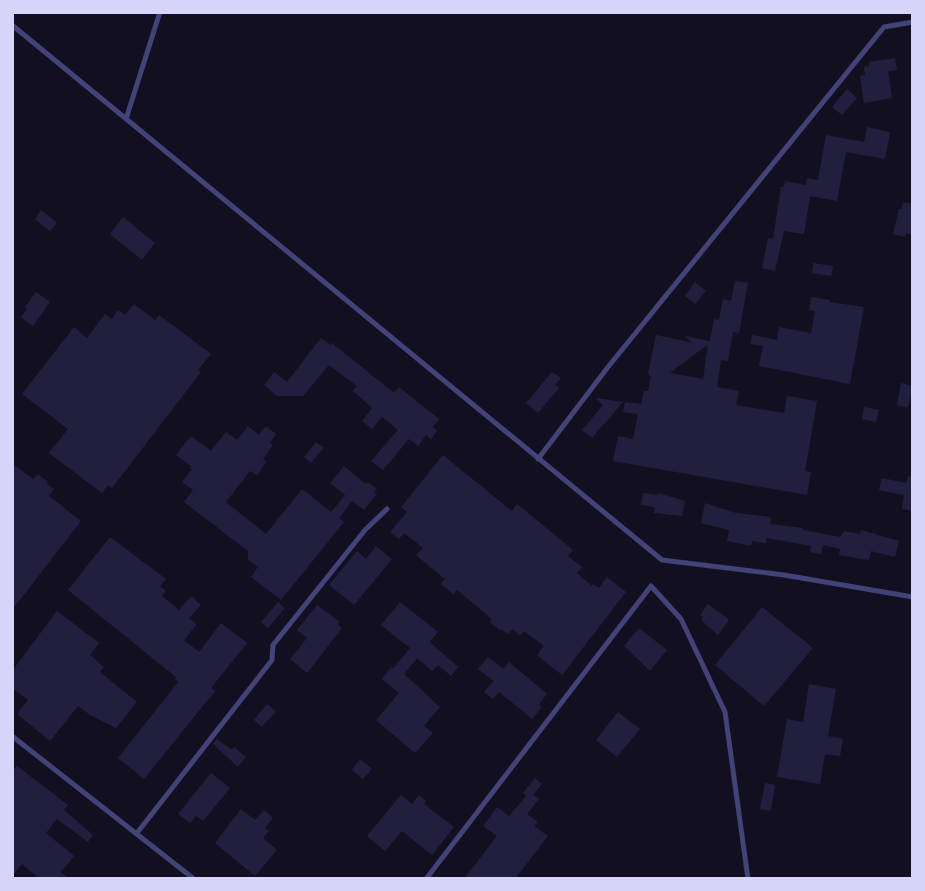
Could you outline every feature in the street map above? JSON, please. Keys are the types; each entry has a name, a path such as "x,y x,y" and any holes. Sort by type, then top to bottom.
{"lane":[{"path":"126,119 160,12"},
{"path":"538,459 608,368 884,27 913,22"},
{"path":"12,25 662,560 809,579 913,597"},
{"path":"137,833 272,660 273,645 365,530 387,509"},
{"path":"426,879 651,586 681,620 725,712 748,879"},
{"path":"12,736 194,879"}],"building":[{"path":"895,58 897,70 888,71 892,98 864,103 860,76 865,75 864,67 869,66 869,62"},
{"path":"847,89 857,98 842,115 832,107"},
{"path":"867,127 890,132 885,159 846,152 837,201 810,196 804,234 784,231 775,271 762,268 768,238 773,239 781,187 784,187 785,181 806,185 807,178 818,180 826,135 864,142"},
{"path":"903,202 913,204 913,235 906,233 905,237 893,234"},
{"path":"41,210 57,223 50,231 35,219"},
{"path":"123,217 155,243 142,260 110,234"},
{"path":"813,263 833,266 831,276 812,273"},
{"path":"735,281 748,283 739,333 733,332 728,361 721,360 717,387 739,391 736,405 784,413 787,396 817,401 805,471 811,472 807,495 613,461 618,436 633,439 638,414 623,412 625,402 641,404 644,391 648,391 651,377 648,374 656,335 693,343 684,336 710,341 714,319 719,320 723,299 731,301","holes":["708,345 703,379 670,373"]},
{"path":"695,282 706,291 695,304 685,296"},
{"path":"36,292 50,302 33,326 21,317"},
{"path":"811,297 864,307 850,384 759,366 763,346 751,344 752,335 777,340 779,327 811,333 815,311 809,310"},
{"path":"134,304 155,320 159,315 211,354 198,370 201,372 112,488 108,485 102,493 49,453 68,429 22,394 74,327 87,338 105,314 112,319 118,310 125,315"},
{"path":"321,338 331,345 332,343 394,393 399,387 439,419 433,427 437,431 431,439 426,435 418,446 409,439 383,470 371,461 398,430 382,417 372,429 362,421 372,408 353,391 357,386 329,365 303,396 277,396 264,385 274,372 287,382"},
{"path":"552,372 561,378 555,385 559,388 538,413 526,403"},
{"path":"901,383 913,386 908,408 897,405"},
{"path":"596,398 623,402 592,438 582,430 603,405"},
{"path":"864,407 879,410 876,422 862,419"},
{"path":"248,426 259,435 266,426 276,434 270,443 273,445 263,459 266,462 257,475 250,471 226,502 266,534 302,489 331,512 345,495 330,483 344,466 366,484 368,482 377,489 374,492 377,494 364,510 352,501 339,518 344,522 281,600 251,577 258,567 248,559 248,551 184,502 193,490 182,482 192,469 176,455 191,436 211,451 226,432 237,440"},
{"path":"316,442 324,448 311,463 304,457"},
{"path":"443,455 512,511 517,504 573,550 568,556 582,567 577,573 592,586 593,584 599,588 607,577 626,592 562,675 537,655 544,646 524,631 520,636 512,629 508,634 500,630 490,622 492,619 457,590 453,594 441,584 445,579 416,555 423,548 404,533 399,539 390,532 407,512 401,507"},
{"path":"12,463 33,479 38,474 48,482 54,489 49,496 81,521 12,610"},
{"path":"908,476 913,477 913,511 902,509 904,495 879,490 882,478 906,483"},
{"path":"643,493 658,493 685,501 682,516 654,513 655,507 641,505"},
{"path":"705,503 736,513 771,517 770,524 840,537 844,531 860,534 861,530 899,541 895,557 871,551 869,560 839,555 840,549 823,545 821,554 810,552 811,546 767,538 766,543 752,541 751,546 727,541 729,530 701,523"},
{"path":"110,537 166,579 160,586 166,591 162,596 179,610 191,596 201,605 189,618 197,624 184,640 199,652 221,623 247,643 211,688 215,691 144,779 118,758 178,682 176,677 68,590"},
{"path":"376,546 392,559 354,605 329,585 357,551 366,559"},
{"path":"278,602 285,608 268,628 261,622"},
{"path":"400,602 438,632 430,642 458,667 451,676 438,665 432,671 417,658 404,674 440,707 424,726 433,733 415,753 376,720 399,693 382,679 410,648 381,625"},
{"path":"708,604 729,620 718,635 701,620 703,617 700,615"},
{"path":"317,605 340,622 338,625 342,628 307,673 290,659 307,638 297,630"},
{"path":"762,607 813,648 764,706 715,665"},
{"path":"57,611 99,643 90,655 104,667 100,672 137,702 116,728 78,706 50,741 17,714 28,700 12,688 12,671"},
{"path":"639,628 667,650 650,671 624,646"},
{"path":"488,657 504,669 509,662 547,694 539,704 542,707 532,719 499,692 493,699 484,692 494,681 478,669"},
{"path":"809,684 836,689 828,736 843,739 840,756 825,754 820,784 777,777 787,719 803,722"},
{"path":"267,704 276,711 262,727 254,720"},
{"path":"618,712 640,729 617,757 596,740"},
{"path":"217,739 232,750 234,747 246,757 238,767 213,744"},
{"path":"360,759 372,769 363,779 352,770"},
{"path":"17,766 68,805 64,810 93,835 88,842 57,819 46,833 74,856 61,872 69,879 40,879 22,864 12,876 12,772"},
{"path":"211,773 230,788 203,821 196,816 190,823 178,814"},
{"path":"535,778 542,784 533,795 539,799 527,814 538,822 534,826 548,836 515,879 464,879 497,836 483,826 497,807 509,816 526,796 523,793"},
{"path":"765,783 775,785 771,811 760,809"},
{"path":"401,795 412,804 419,795 426,801 424,804 454,827 432,855 402,831 385,851 367,836"},
{"path":"241,809 255,820 264,810 273,818 265,828 269,831 263,838 277,850 255,876 215,843"}]}
